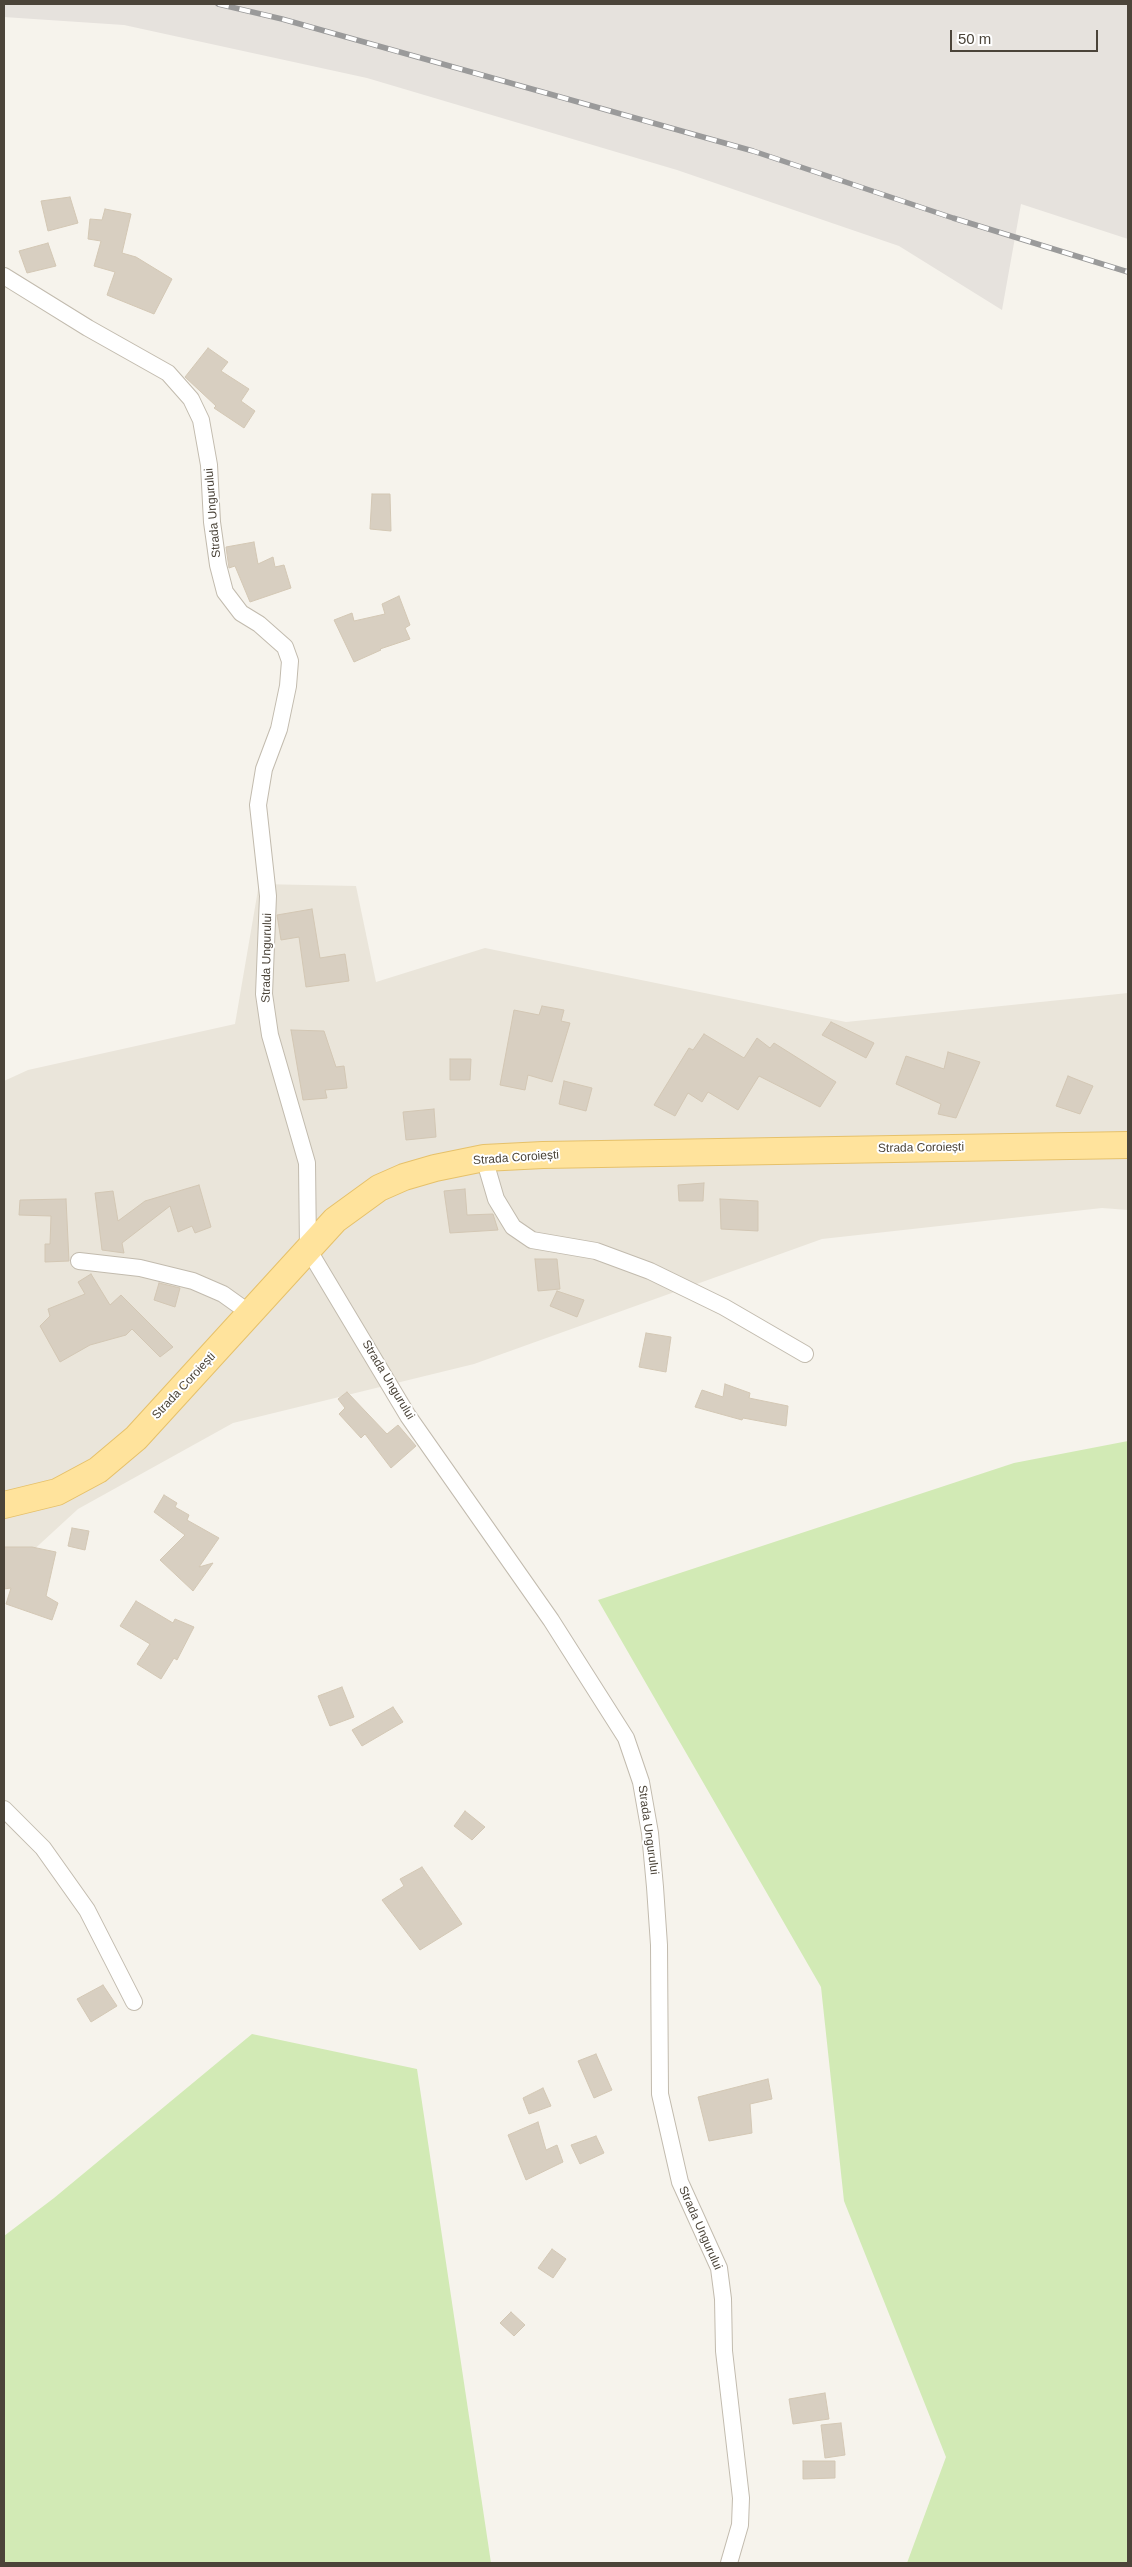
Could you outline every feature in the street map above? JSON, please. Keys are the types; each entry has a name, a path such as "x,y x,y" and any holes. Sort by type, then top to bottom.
{"main road":[{"name":"Strada Coroiești","path":"4,1505 57,1492 98,1470 136,1438 335,1220 379,1188 404,1177 435,1168 484,1158 1128,1145"}],"street":[{"name":"Strada Ungurului","path":"4,276 88,328 168,373 191,400 201,420 209,465 216,556 225,592 240,613 260,624 285,647 290,660 288,686 279,729 264,768 258,805 268,896 264,994 270,1035 307,1163 300,1257 408,1416 546,1612 626,1738 641,1782 650,1833 656,1887 659,1945 660,2094 680,2182 719,2268 723,2299 724,2351 741,2498 740,2525 729,2563"},
{"path":"484,1158 496,1199 513,1227 532,1240 596,1251 650,1272 724,1307 804,1354"},
{"path":"79,1261 140,1268 194,1281 223,1294 251,1314"},
{"path":"4,1809 42,1848 87,1910 134,2002"}],"shaded area":[{"path":"4,4 1128,4 1128,239 1021,204 1002,310 899,246 677,170 367,78 124,25 4,17"},
{"path":"259,884 356,886 376,982 485,948 846,1022 1128,993 1128,1210 1102,1208 822,1239 474,1364 233,1423 78,1509 4,1577 4,1081 28,1070 235,1024"}],"green space":[{"path":"1128,1441 1128,2563 907,2563 946,2457 844,2201 821,1987 598,1600 1014,1463"},
{"path":"252,2034 417,2069 491,2563 4,2563 4,2236 54,2198"}],"building":[{"path":"70,197 78,223 48,231 41,201"},
{"path":"105,209 131,214 122,253 136,257 172,279 154,314 107,295 115,272 94,266 101,241 88,239 90,219 102,220"},
{"path":"48,243 56,266 27,273 19,251"},
{"path":"208,348 228,362 221,371 249,389 241,401 255,411 244,428 214,408 216,406 185,377"},
{"path":"372,494 390,494 391,531 370,529"},
{"path":"254,542 258,564 273,557 275,567 284,565 291,588 250,602 235,566 229,568 226,547"},
{"path":"399,596 410,625 405,628 410,639 380,649 354,662 334,620 352,613 354,621 385,614 382,604"},
{"path":"312,909 320,958 345,954 349,981 306,987 299,937 281,940 277,915"},
{"path":"542,1006 564,1010 561,1021 570,1023 552,1082 528,1075 525,1090 500,1085 514,1010 539,1015"},
{"path":"831,1022 874,1043 866,1058 822,1035"},
{"path":"291,1030 324,1031 336,1067 344,1066 347,1088 325,1090 327,1098 303,1100"},
{"path":"704,1034 744,1058 757,1038 770,1048 774,1043 836,1082 820,1107 759,1076 738,1110 708,1092 702,1102 688,1093 675,1116 654,1105 689,1048 693,1050"},
{"path":"948,1052 980,1062 956,1118 938,1114 941,1104 896,1084 906,1056 944,1069"},
{"path":"450,1059 471,1059 470,1080 450,1080"},
{"path":"1068,1076 1093,1086 1080,1114 1056,1106"},
{"path":"564,1081 592,1088 586,1111 559,1104"},
{"path":"434,1109 436,1137 406,1140 403,1112"},
{"path":"704,1183 703,1201 679,1201 678,1185"},
{"path":"199,1185 211,1227 195,1233 192,1226 178,1232 170,1206 122,1243 124,1253 102,1250 95,1193 113,1191 118,1221 145,1201"},
{"path":"465,1189 467,1215 493,1214 498,1230 450,1233 444,1191"},
{"path":"66,1199 69,1261 45,1262 45,1244 50,1244 51,1216 19,1215 20,1200"},
{"path":"720,1199 758,1201 758,1231 721,1229"},
{"path":"535,1259 557,1259 560,1289 538,1291"},
{"path":"91,1274 110,1305 121,1295 173,1347 160,1357 132,1329 126,1335 90,1345 60,1362 40,1326 50,1316 48,1309 85,1294 78,1282"},
{"path":"159,1283 180,1288 175,1307 154,1300"},
{"path":"557,1291 584,1300 577,1317 550,1306"},
{"path":"646,1333 671,1337 666,1372 639,1367"},
{"path":"725,1384 750,1393 749,1398 788,1406 786,1426 743,1418 742,1420 695,1407 702,1390 723,1397"},
{"path":"347,1392 387,1434 398,1425 416,1446 391,1468 365,1434 361,1438 339,1414 345,1408 338,1399"},
{"path":"164,1495 177,1503 175,1507 189,1515 187,1520 219,1538 199,1567 213,1563 193,1591 160,1560 185,1535 154,1512"},
{"path":"72,1528 89,1531 85,1550 68,1546"},
{"path":"4,1547 32,1547 56,1552 46,1596 58,1603 52,1620 6,1604 11,1588 4,1589"},
{"path":"136,1601 173,1623 175,1619 194,1627 177,1660 174,1658 161,1679 137,1664 150,1644 120,1626"},
{"path":"342,1687 354,1717 330,1726 318,1696"},
{"path":"393,1707 403,1722 362,1746 352,1730"},
{"path":"465,1811 485,1827 472,1840 454,1826"},
{"path":"422,1867 462,1924 420,1950 382,1900 404,1886 400,1879"},
{"path":"103,1985 117,2006 91,2022 77,1999"},
{"path":"596,2054 612,2090 594,2098 578,2061"},
{"path":"768,2079 772,2099 750,2104 752,2133 709,2141 698,2097"},
{"path":"543,2088 551,2106 529,2114 523,2098"},
{"path":"538,2122 546,2150 557,2145 563,2162 526,2180 508,2135"},
{"path":"596,2136 604,2153 580,2164 571,2145"},
{"path":"552,2249 566,2259 553,2278 538,2268"},
{"path":"511,2312 525,2325 514,2336 500,2323"},
{"path":"825,2393 829,2419 793,2424 789,2399"},
{"path":"841,2423 845,2455 825,2458 821,2425"},
{"path":"803,2461 835,2461 835,2478 803,2479"}],"railway":[{"path":"218,4 282,19 753,151 953,218 1128,272"}]}
